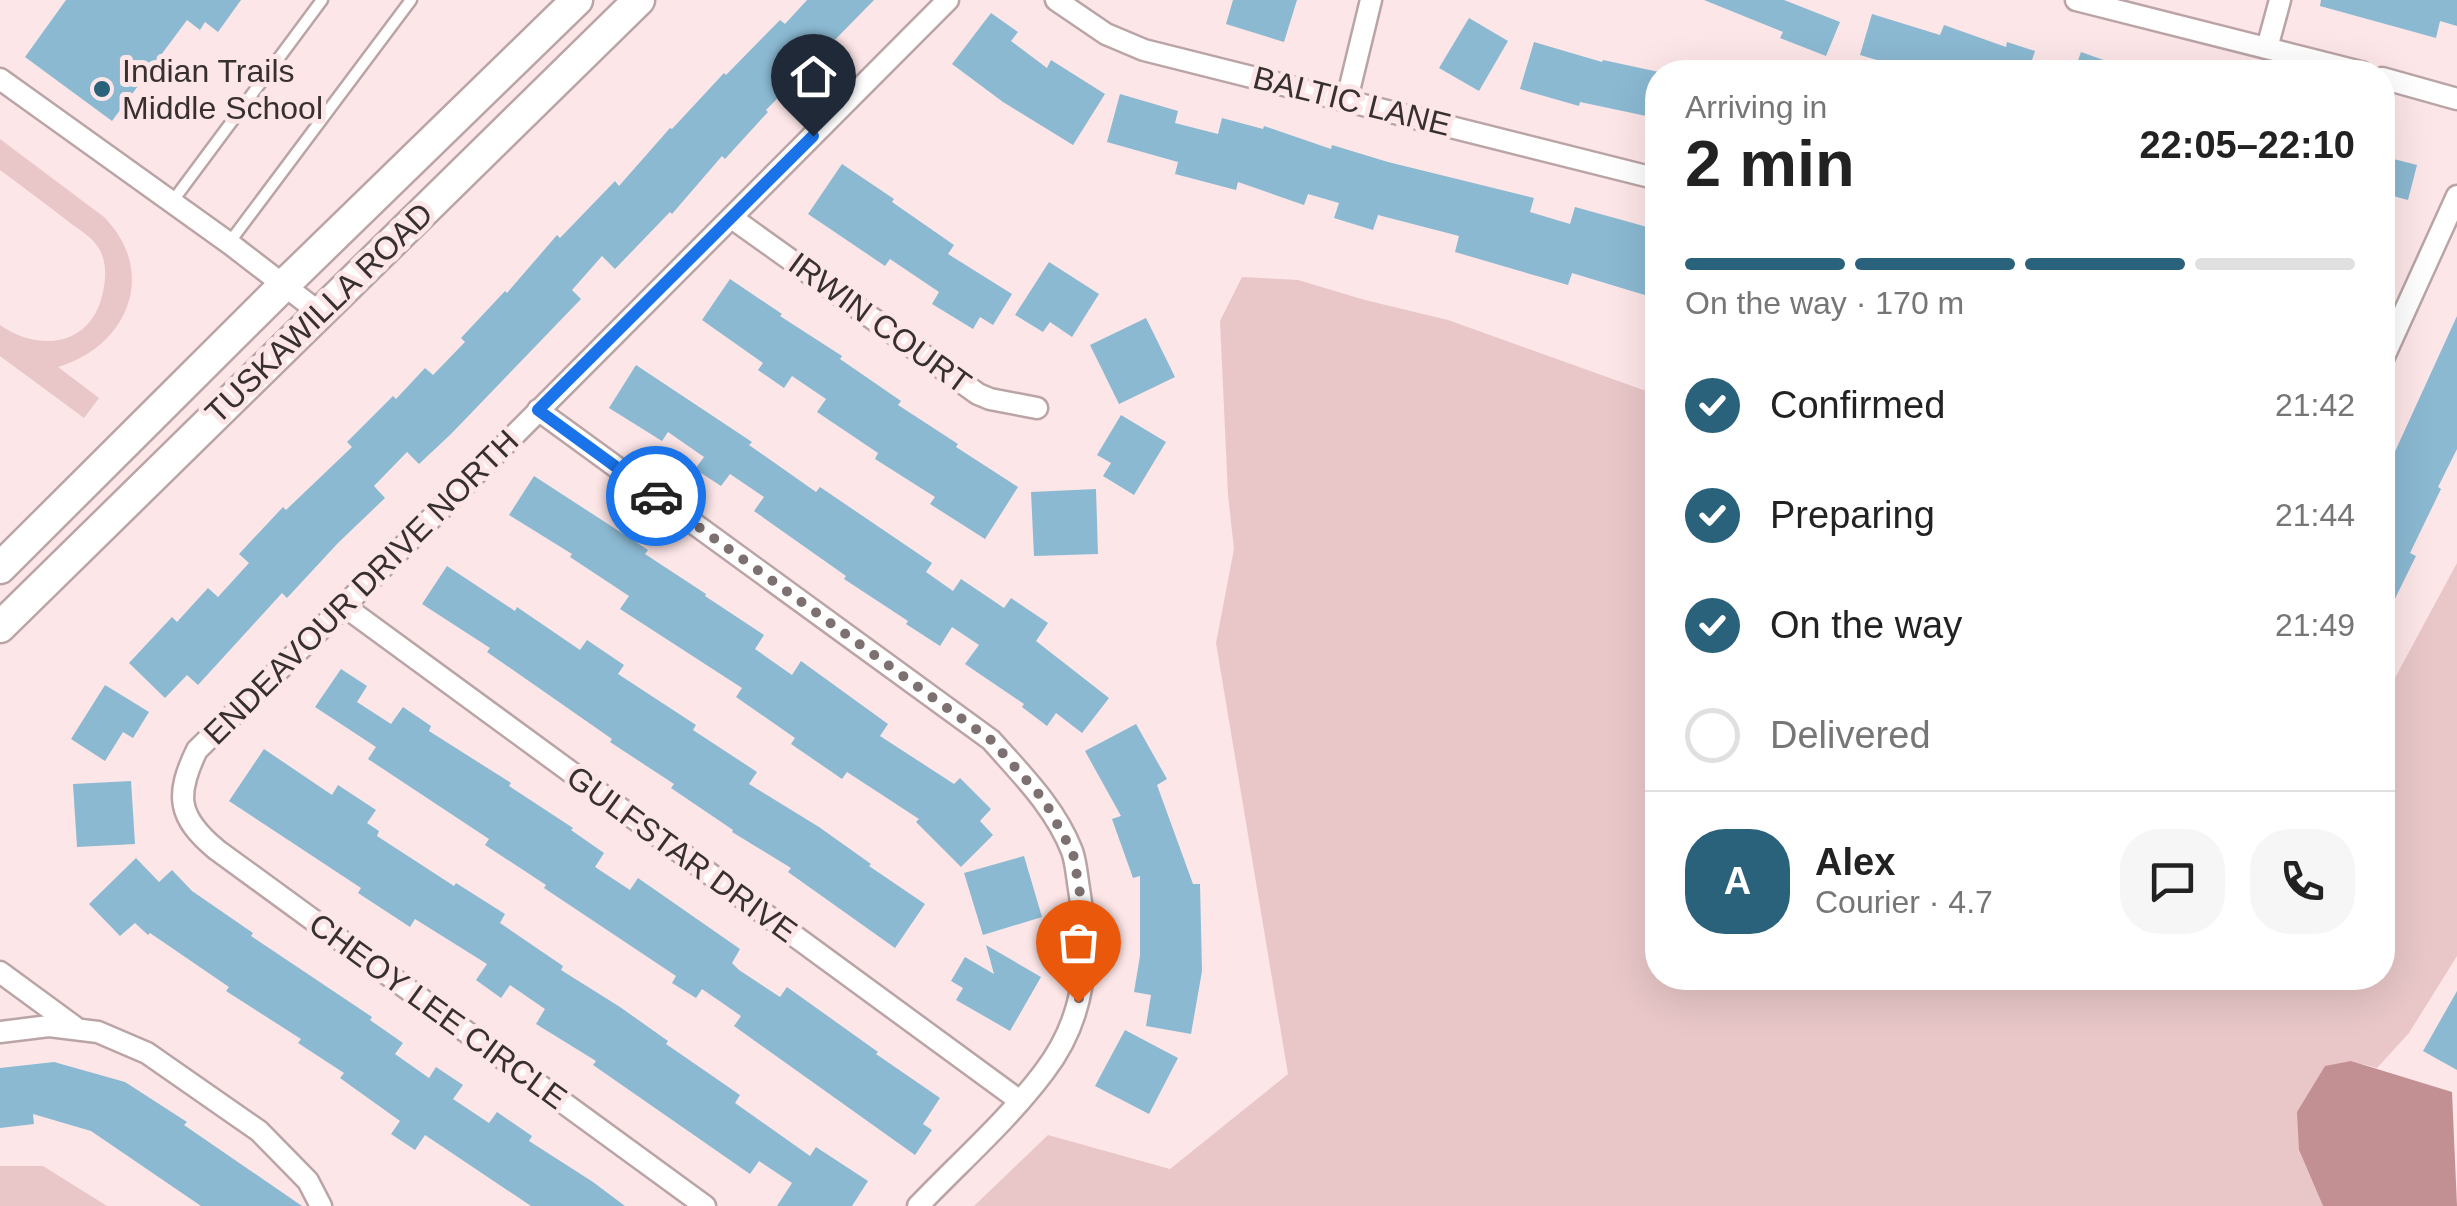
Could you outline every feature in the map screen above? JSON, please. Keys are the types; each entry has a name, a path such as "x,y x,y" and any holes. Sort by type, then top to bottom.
{"main road":[{"name":"TUSKAWILLA ROAD","path":"0,568 577,0"},
{"name":"TUSKAWILLA ROAD","path":"0,627 639,0"}],"street":[{"name":"ENDEAVOUR DRIVE NORTH","path":"183,807 185,775 197,750 948,0"},
{"name":"BALTIC LANE","path":"1056,0 1106,34 1144,50 1645,176"},
{"path":"1347,99 1370,0"},
{"path":"2076,0 2314,60"},
{"path":"2267,48 2280,0"},
{"path":"0,78 320,312"},
{"path":"2395,82 2457,99"},
{"path":"2395,332 2457,196"},
{"name":"IRWIN COURT","path":"732,218 978,394 1036,408"},
{"path":"538,410 991,740 1044,800 1073,853 1086,928 1084,978 1071,1026 1047,1069 1020,1101 918,1206"},
{"name":"GULFSTAR DRIVE","path":"344,606 1020,1101"},
{"name":"CHEOY LEE CIRCLE","path":"183,807 194,832 216,850 705,1206"},
{"path":"0,972 80,1030"},
{"path":"0,1032 49,1026 98,1032 146,1053 258,1131 308,1180 321,1206"}],"lane":[{"path":"172,202 322,0"},
{"path":"229,243 411,0"}],"shaded area":[{"path":"0,139 104,217 121,239 130,261 132,284 117,326 82,357 58,367 99,398 84,418 0,356 0,325 15,334 47,341 76,334 97,310 105,281 103,258 89,237 0,170"},
{"path":"1242,277 1298,280 1448,320 1645,391 1645,990 2395,990 2395,678 2457,563 2457,956 2409,1033 2377,1068 2351,1061 2299,1150 2323,1206 974,1206 1048,1135 1170,1169 1288,1074 1216,643 1234,549 1220,321"},
{"path":"2351,1061 2452,1092 2457,1206 2323,1206 2299,1150 2297,1112 2325,1066"},
{"path":"0,1166 43,1166 107,1206 0,1206"}],"building":[{"name":"Indian Trails Middle School","path":"66,0 241,0 218,32 205,22 200,30 187,20 112,121 25,57"},
{"path":"807,0 874,0 615,269 602,256 572,290 581,299 451,434 419,464 407,452 374,486 385,498 287,598 282,593 198,685 187,675 165,698 129,663 172,617 177,622 208,588 218,597 249,563 239,554 283,507 286,510 352,447 347,442 425,368 433,375 465,342 461,338 557,235 560,238 615,181 619,186 724,73 780,20 785,24"},
{"path":"1233,0 1297,0 1284,42 1226,24"},
{"path":"1704,0 1784,0 1840,22 1826,56 1780,38 1783,32"},
{"path":"2321,0 2457,0 2457,26 2440,21 2436,38 2320,6"},
{"path":"991,13 1018,32 1011,41 1047,68 1051,60 1105,94 1073,145 1003,102 952,64"},
{"path":"1872,14 1940,35 1944,25 2006,47 2007,42 2035,51 2032,60 1877,60 1860,55"},
{"path":"1469,18 1508,41 1479,91 1439,68"},
{"path":"1534,42 1602,62 1645,69 1645,116 1580,102 1579,106 1520,89"},
{"path":"2081,52 2104,60 2078,60"},
{"path":"1120,94 1178,111 1175,123 1218,134 1222,118 1263,129 1264,126 1331,149 1332,145 1534,198 1530,212 1570,224 1575,207 1645,226 1645,295 1572,273 1568,285 1455,252 1459,236 1378,215 1373,230 1334,218 1339,203 1308,194 1304,205 1238,182 1236,190 1175,174 1178,162 1107,142"},
{"path":"2395,159 2417,165 2408,200 2395,196"},
{"path":"842,164 954,245 948,254 1012,294 993,325 980,317 973,329 932,304 939,292 890,259 885,266 808,214"},
{"path":"1049,262 1099,294 1072,337 1050,322 1043,332 1015,315"},
{"path":"730,279 842,356 840,359 901,401 898,405 958,444 956,447 1018,487 985,539 930,504 935,497 875,459 878,453 817,412 826,399 792,376 784,388 758,370 763,363 702,320"},
{"path":"2457,316 2457,449 2410,553 2416,556 2395,599 2395,452"},
{"path":"1146,318 1175,377 1119,404 1090,345"},
{"path":"636,365 752,442 749,445 816,492 820,487 932,563 926,572 953,591 961,579 1004,608 1011,598 1048,623 1036,641 1109,698 1082,733 1056,713 1047,726 1022,707 1024,704 965,664 979,645 952,627 940,646 754,511 764,497 730,474 721,486 695,469 704,457 668,432 662,441 609,408"},
{"path":"1121,415 1166,442 1134,495 1103,476 1111,463 1097,455"},
{"path":"534,476 648,550 645,554 764,635 755,649 792,675 801,661 888,724 880,736 954,784 960,778 991,809 980,821 993,835 961,867 916,822 919,819 847,772 842,779 791,744 795,738 736,697 742,688 620,609 629,596 509,515"},
{"path":"1096,489 1098,554 1034,556 1031,492"},
{"path":"447,566 580,650 587,640 624,665 618,674 696,725 693,730 757,772 749,784 819,827 925,904 895,948 788,872 791,868 732,832 671,788 674,784 487,652 490,648 422,604"},
{"path":"341,669 367,686 357,702 391,724 403,707 431,726 429,731 511,783 509,786 604,853 595,867 630,890 638,878 740,949 732,963 739,970 780,997 787,987 940,1098 923,1124 932,1130 915,1155 734,1026 741,1016 702,989 696,998 672,983 676,976 485,845 489,839 368,759 376,747 315,707"},
{"path":"105,685 149,712 133,738 123,732 105,761 71,739"},
{"path":"1136,724 1167,779 1157,785 1193,884 1200,884 1202,971 1191,1034 1146,1026 1151,995 1134,992 1140,956 1140,876 1133,878 1112,819 1121,816 1085,751"},
{"path":"264,749 332,795 338,785 376,810 367,823 379,831 377,836 505,914 500,923 740,1095 735,1103 810,1156 816,1147 868,1181 852,1206 777,1206 792,1183 759,1161 750,1174 593,1065 596,1061 536,1024 545,1009 510,985 501,998 476,980 487,964 415,919 410,927 358,893 361,888 229,801"},
{"path":"131,781 135,844 77,847 73,784"},
{"path":"1024,856 1042,917 983,935 964,873"},
{"path":"136,858 159,882 172,870 192,891 253,933 251,936 372,1017 370,1020 403,1043 395,1054 429,1078 436,1067 463,1085 453,1099 489,1123 497,1112 532,1136 529,1141 625,1206 531,1206 425,1135 415,1150 391,1134 400,1121 340,1078 344,1073 298,1043 301,1039 226,991 229,987 135,923 120,936 89,904"},
{"path":"986,945 1041,977 1010,1031 956,1000 963,988 951,981 965,957 994,974"},
{"path":"2457,991 2457,1070 2423,1051"},
{"path":"1125,1030 1178,1058 1149,1114 1095,1086"},
{"path":"54,1062 125,1082 302,1206 201,1206 91,1131 33,1114 34,1124 0,1128 0,1068"}],"way so far":[{"path":"656,496 991,740 1044,800 1073,853 1086,928 1084,978 1078,1002"}],"place":[{"name":"Indian Trails Middle School","path":"102,89"}],"route":[{"path":"656,496 538,410 813,136"}]}
